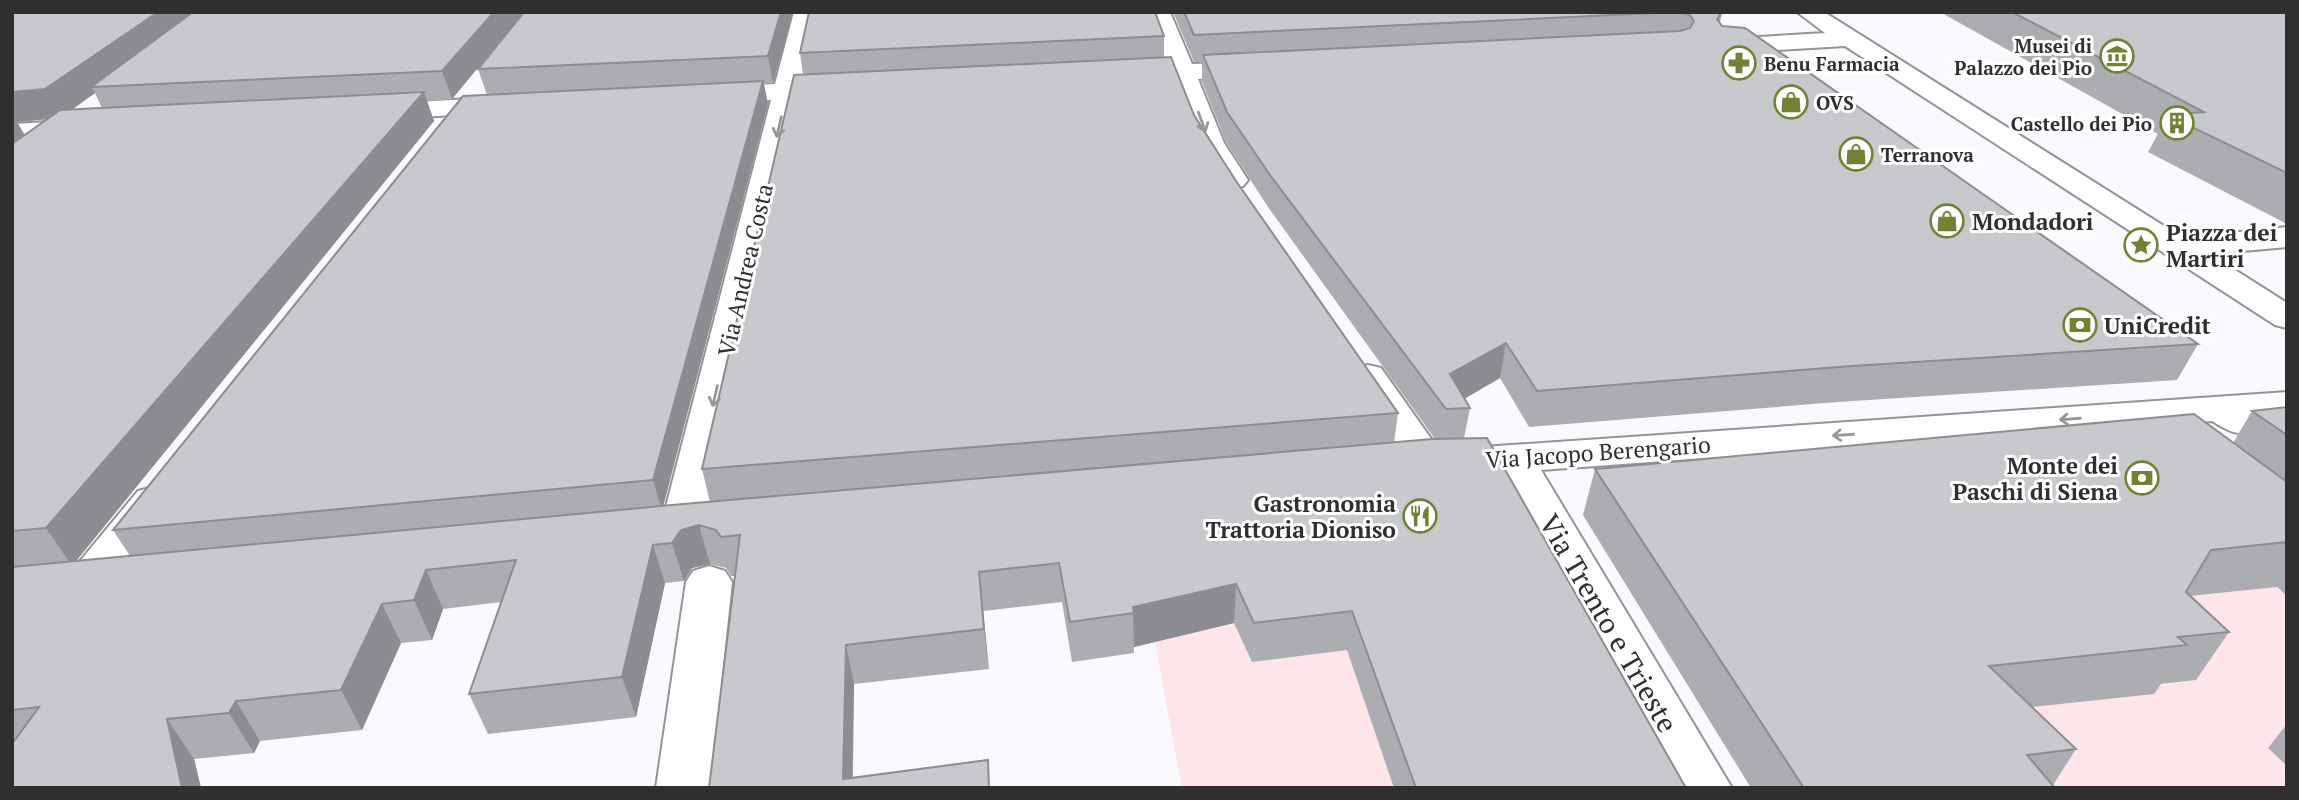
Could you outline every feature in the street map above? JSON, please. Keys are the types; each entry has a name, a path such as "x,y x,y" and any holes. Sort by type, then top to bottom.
{"street":[{"name":"Via Andrea Costa","path":"683,788 694,542 804,12"},
{"path":"1159,12 1210,143 1252,210"},
{"path":"1808,12 2287,318"},
{"path":"1725,46 1850,39"},
{"path":"1101,76 1279,68"},
{"path":"439,140 489,76"},
{"path":"694,96 869,87"},
{"path":"357,113 532,104"},
{"path":"32,157 70,129 108,115"},
{"path":"12,132 70,129"},
{"path":"2176,247 2287,237"},
{"path":"1353,354 1426,461"},
{"path":"2138,414 2231,416 2287,404"},
{"path":"2138,414 2179,446"},
{"name":"Via Jacopo Berengario","path":"1384,465 1514,459 2138,414"},
{"name":"Via Trento e Trieste","path":"1514,459 1705,788"},
{"path":"142,578 68,585 173,475"}],"shaded area":[{"path":"2277,587 2287,596 2287,788 2035,788 1965,717 2195,680 2121,603"},
{"path":"1234,623 1359,649 1400,788 1182,788 1155,642"}],"building":[{"path":"12,12 158,12 45,89 12,92"},
{"path":"193,12 494,12 442,71 91,87"},
{"path":"524,12 781,12 768,56 478,69"},
{"path":"809,12 1155,12 1164,36 800,53"},
{"path":"1184,12 1676,12 1194,35"},
{"path":"1681,12 1722,12 1717,19 1722,26 1745,28 2198,344 1852,366 1537,391 1506,343 1450,374 1470,408 1446,409 1270,175 1227,112 1203,55 1680,31 1690,28 1694,21 1690,15"},
{"path":"2012,12 2287,12 2287,173 2167,115 2204,112"},
{"path":"1171,57 1194,115 1236,181 1398,413 702,469 794,75"},
{"path":"763,81 653,480 113,530 463,96"},
{"path":"424,92 46,528 12,531 12,144 60,110"},
{"path":"2287,407 2287,435 2252,411"},
{"path":"2194,414 2287,482 2287,542 2211,550 2186,592 2229,632 2178,637 2187,645 1989,666 2076,749 2027,755 2055,788 1804,788 1595,469"},
{"path":"1487,438 1686,788 1416,788 1352,611 1254,623 1236,584 1133,607 1134,613 1070,622 1059,563 979,572 984,629 846,645 843,779 988,760 989,788 709,788 740,535 721,537 716,530 699,525 681,530 672,543 653,545 622,677 469,694 516,560 426,570 414,600 382,604 341,690 236,701 229,713 167,719 182,788 12,788 12,744 39,707 12,710 12,567 672,505 1432,439"}],"place":[{"name":"Musei di Palazzo dei Pio","path":"2117,56"},
{"name":"Benu Farmacia","path":"1739,63"},
{"name":"OVS","path":"1791,102"},
{"name":"Castello dei Pio","path":"2177,123"},
{"name":"Terranova","path":"1856,154"},
{"name":"Mondadori","path":"1947,221"},
{"name":"Piazza dei Martiri","path":"2141,245"},
{"name":"UniCredit","path":"2080,325"},
{"name":"Monte dei Paschi di Siena","path":"2142,478"},
{"name":"Gastronomia Trattoria Dioniso","path":"1420,516"}]}
